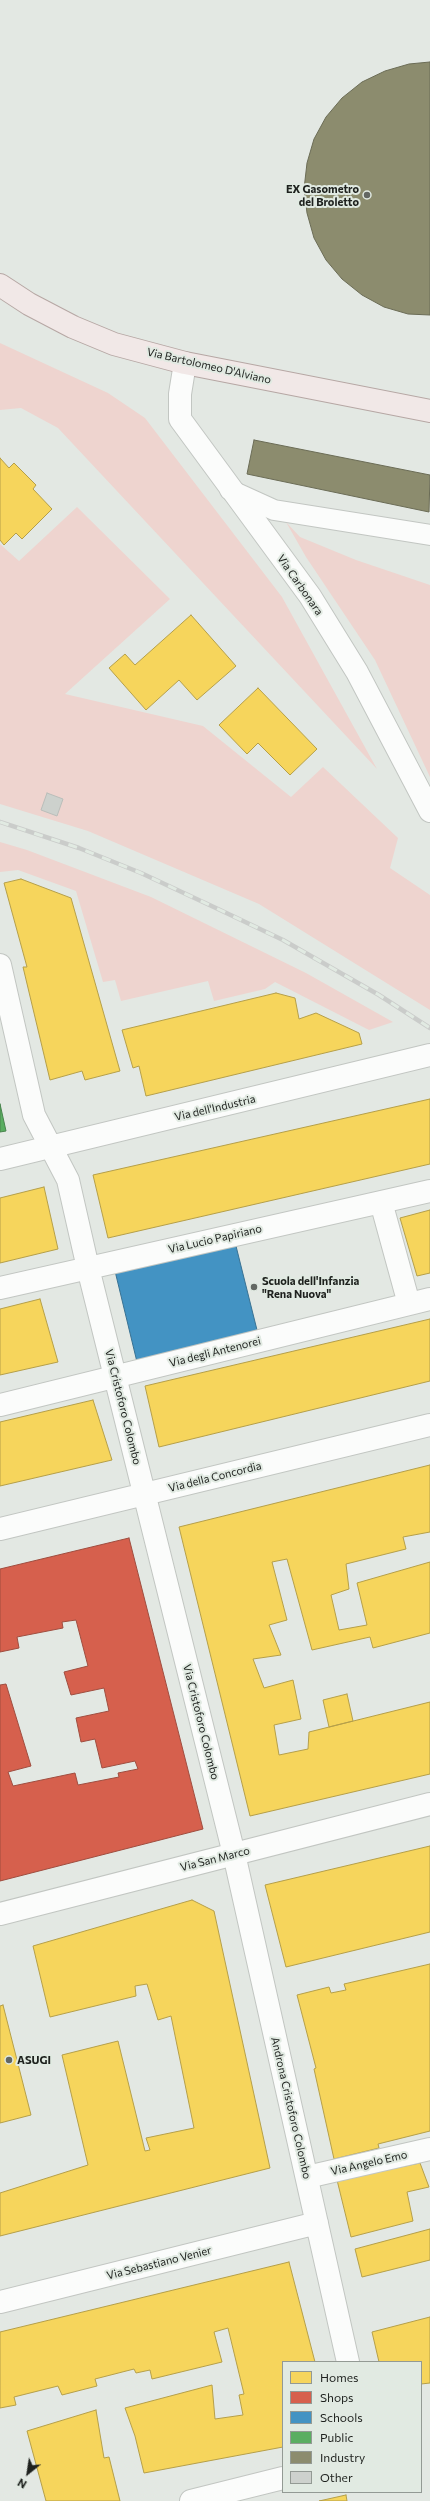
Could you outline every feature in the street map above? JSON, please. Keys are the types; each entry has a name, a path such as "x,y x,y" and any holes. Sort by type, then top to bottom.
{"main road":[{"name":"Via Bartolomeo D'Alviano","path":"0,285 29,304 114,344 185,363 430,412"}],"street":[{"name":"Via Carbonara","path":"185,363 180,394 180,419 230,490 310,596 353,666 430,811"},
{"name":"Via Cristoforo Colombo","path":"0,965 34,1115 68,1180 88,1268 234,1854"},
{"name":"Via dell'Industria","path":"0,1159 430,1056"},
{"name":"Via Lucio Papiriano","path":"0,1288 430,1191"},
{"path":"381,1202 409,1304"},
{"name":"Via degli Antenorei","path":"0,1405 430,1299"},
{"name":"Via della Concordia","path":"0,1529 430,1425"},
{"name":"Via San Marco","path":"0,1914 430,1804"},
{"name":"Androna Cristoforo Colombo","path":"234,1854 348,2361"},
{"name":"Via Angelo Emo","path":"307,2177 430,2149"},
{"name":"Via Sebastiano Venier","path":"0,2302 318,2224"},
{"path":"192,2501 282,2478"}],"lane":[{"path":"230,490 274,510 430,535"}],"shaded area":[{"path":"0,343 108,393 145,418 282,597 377,769 58,428 21,408 0,410"},
{"path":"77,507 170,599 65,694 203,726 291,797 323,767 398,838 390,868 430,895 430,1010 259,904 88,831 0,804 0,544 19,561"},
{"path":"286,522 300,537 356,560 430,585 430,777 375,660 306,557"},
{"path":"0,842 27,850 151,897 306,973 393,1022 369,1030 275,982 265,989 214,1001 208,981 121,1001 115,980 103,982 76,891 18,870 0,872"}],"building: Homes":[{"path":"0,458 9,468 14,463 36,485 33,489 52,509 22,539 16,533 4,545 0,540"},
{"path":"191,615 236,666 197,700 179,680 146,710 109,668 125,654 135,665"},
{"path":"258,688 317,749 290,775 258,743 247,754 219,725"},
{"path":"21,879 71,898 120,1071 85,1080 82,1071 50,1080 23,967 27,967 4,883"},
{"path":"276,993 295,998 299,1019 316,1013 359,1033 362,1044 146,1096 139,1066 133,1068 122,1030"},
{"path":"430,1099 430,1164 108,1238 93,1175"},
{"path":"44,1187 58,1249 0,1263 0,1198"},
{"path":"430,1210 430,1273 417,1276 400,1218"},
{"path":"40,1299 58,1362 0,1375 0,1309"},
{"path":"430,1319 430,1381 159,1447 145,1386"},
{"path":"93,1400 112,1460 0,1486 0,1422"},
{"path":"430,1465 430,1532 403,1537 406,1549 346,1564 349,1589 331,1595 339,1630 367,1625 357,1583 430,1562 430,1633 373,1648 370,1637 312,1650 287,1559 272,1562 287,1620 269,1625 281,1655 253,1659 264,1688 293,1680 301,1719 274,1725 279,1755 308,1749 309,1732 430,1702 430,1774 250,1816 179,1527"},
{"path":"347,1694 353,1721 329,1727 323,1700"},
{"path":"430,1846 430,1932 286,1967 265,1885"},
{"path":"192,1900 214,1911 270,2168 0,2236 0,2193 88,2165 62,2055 118,2041 145,2151 150,2150 146,2138 194,2128 171,2016 158,2020 147,1984 135,1986 136,1996 50,2017 33,1946"},
{"path":"430,1964 430,2131 378,2144 379,2148 334,2159 314,2069 316,2068 297,1995 329,1987 331,1993 346,1990 344,1984"},
{"name":"ASUGI","path":"3,2005 31,2115 0,2123 0,2006"},
{"path":"420,2163 429,2187 407,2192 413,2221 351,2237 337,2180"},
{"path":"430,2229 430,2260 362,2277 355,2249"},
{"path":"289,2262 315,2361 282,2361 282,2447 144,2473 135,2436 125,2408 212,2385 215,2419 243,2415 239,2395 244,2394 228,2328 214,2332 222,2362 152,2379 150,2370 136,2373 134,2369 95,2379 97,2386 62,2395 58,2386 14,2397 16,2405 0,2408 0,2332"},
{"path":"430,2317 430,2383 422,2384 422,2361 379,2361 372,2332"},
{"path":"96,2410 104,2458 109,2457 120,2501 46,2501 27,2431"},
{"path":"346,2495 347,2501 319,2501"}],"building: Shops":[{"path":"129,1538 203,1829 0,1881 0,1685 6,1684 31,1766 8,1772 13,1786 75,1773 78,1785 119,1777 118,1773 138,1769 135,1761 102,1768 95,1739 81,1742 76,1718 109,1711 104,1688 71,1695 64,1672 88,1666 76,1620 62,1622 63,1628 17,1637 19,1648 0,1652 0,1569"}],"building: Schools":[{"path":"235,1242 258,1334 137,1362 115,1271"}],"building: Public":[{"path":"0,1104 6,1131 0,1132"}],"building: Industry":[{"name":"EX Gasometro del Broletto","path":"430,62 430,315 408,314 384,307 362,295 342,279 326,260 314,238 307,213 304,189 307,163 314,139 326,117 342,98 362,82 385,71 409,64"},
{"path":"254,440 430,475 429,512 247,474"}],"building: Other":[{"path":"47,793 63,799 57,816 41,810"}],"railway":[{"path":"0,822 79,848 141,873 283,940 379,995 430,1028"}],"place":[{"name":"EX Gasometro del Broletto","path":"367,195"},
{"name":"Scuola dell'Infanzia \"Rena Nuova\"","path":"254,1287"},
{"name":"ASUGI","path":"9,2060"}]}
